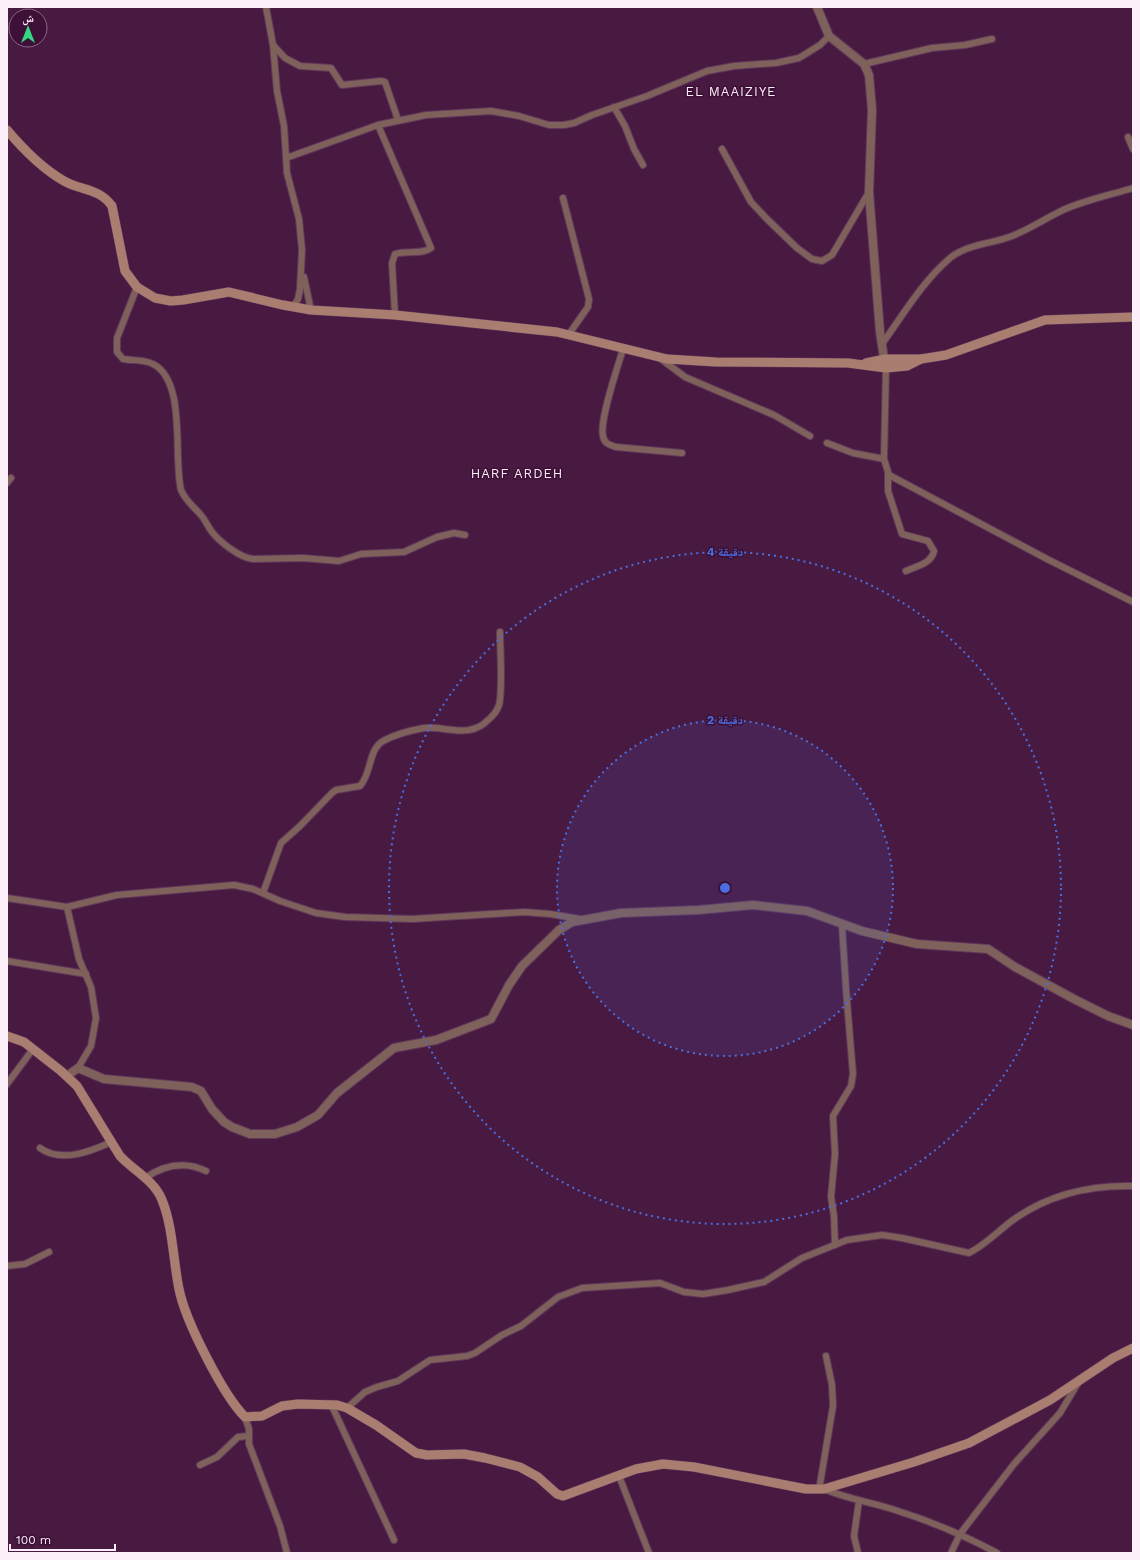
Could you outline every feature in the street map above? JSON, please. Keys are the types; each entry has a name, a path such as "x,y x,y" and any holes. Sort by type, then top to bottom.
{"main road":[{"path":"7,130 23,147 55,175 77,186 100,193 108,200 112,206 125,271 137,287 155,298 171,301 229,292 311,310 396,315 495,324 569,334 658,357 702,361 864,364 885,363 907,366 921,359 946,355 1045,320 1133,316"},
{"path":"7,1036 24,1042 67,1076 84,1095 111,1142 128,1165 145,1178 157,1191 166,1213 182,1302 199,1340 217,1373 239,1410 246,1417 262,1416 282,1406 331,1404 347,1408 376,1425 416,1453 427,1456 464,1454 520,1467 538,1477 557,1494 563,1496 650,1466 677,1464 821,1490 914,1462 969,1443 1050,1400 1113,1358 1133,1348"}],"street":[{"path":"266,7 273,44 277,91 284,126 290,187 299,219 302,266 305,288 311,310"},
{"path":"817,7 829,36 864,64 869,75 872,90 868,192 885,363 884,459 888,473 888,492 902,534 928,541 934,551 933,558 928,562 906,571"},
{"path":"286,158 378,125 426,115 491,111 519,116 549,125 574,123 647,96 707,71 734,66 776,64 799,58 820,45 829,36"},
{"path":"864,64 932,48 965,45 992,39"},
{"path":"273,44 285,58 300,66 332,68 342,85 381,81 385,82 398,120"},
{"path":"614,107 628,131 634,149 643,165"},
{"path":"378,125 431,248 427,252 402,252 395,254 392,263 396,315"},
{"path":"1128,137 1133,149"},
{"path":"722,149 751,202 797,248 812,259 822,261 832,255 868,192"},
{"path":"882,344 926,283 950,258 975,246 1001,240 1021,232 1064,210 1103,196 1133,188"},
{"path":"563,198 589,299 588,307 569,334"},
{"path":"293,307 298,299 302,266"},
{"path":"137,287 117,338 117,352 123,359 152,363 166,376 174,407 180,490 187,502 201,515 212,532 236,553 253,560 303,558 339,561 361,554 404,552 437,537 454,533 465,535"},
{"path":"623,349 609,395 602,433 604,440 610,445 616,447 682,453"},
{"path":"658,357 685,377 774,415 810,436"},
{"path":"827,443 853,453 884,459"},
{"path":"888,473 898,481 1133,602"},
{"path":"263,893 281,843 336,790 360,786 366,777 376,748 379,744 390,738 425,728 465,731 472,730 484,724 490,718 499,704 500,632"},
{"path":"7,898 67,907 112,895 223,885 245,887 316,913 345,918 412,919 524,912 550,914 580,919 622,913 698,910 753,905 807,911 842,925 917,944 988,950 1020,970 1108,1016 1133,1025"},
{"path":"67,907 75,948 91,987 96,1018 96,1028 91,1046 78,1068 67,1076"},
{"path":"78,1068 104,1079 192,1087 201,1091 212,1109 224,1122 240,1131 261,1135 284,1132 318,1115 337,1093 394,1048 436,1040 491,1019 509,984 522,966 559,930 580,919"},
{"path":"835,1245 834,1216 831,1197 835,1161 833,1116 851,1086 853,1074 842,925"},
{"path":"7,961 86,974"},
{"path":"7,1084 33,1049"},
{"path":"40,1148 53,1154 78,1154 111,1142"},
{"path":"145,1178 157,1170 172,1166 194,1167 206,1171"},
{"path":"347,1408 365,1392 398,1381 423,1363 437,1358 467,1356 475,1353 502,1335 521,1326 558,1296 572,1290 582,1288 660,1283 684,1292 703,1294 728,1290 764,1282 802,1258 835,1245 856,1238 882,1235 916,1240 969,1253 1015,1219 1064,1194 1102,1186 1133,1186"},
{"path":"7,1266 25,1264 49,1252"},
{"path":"826,1356 832,1385 833,1406 821,1490 844,1498 894,1510 960,1534 997,1553"},
{"path":"951,1553 960,1534 1014,1464 1060,1413 1080,1380"},
{"path":"331,1404 394,1540"},
{"path":"246,1417 249,1429 249,1444 280,1526 287,1553"},
{"path":"200,1465 217,1457 238,1437 248,1436"},
{"path":"620,1476 649,1553"},
{"path":"858,1553 854,1536 859,1501"}],"district":[{"name":"EL MAAIZIYE","path":"731,91"},
{"name":"HARF ARDEH","path":"517,473"}]}
